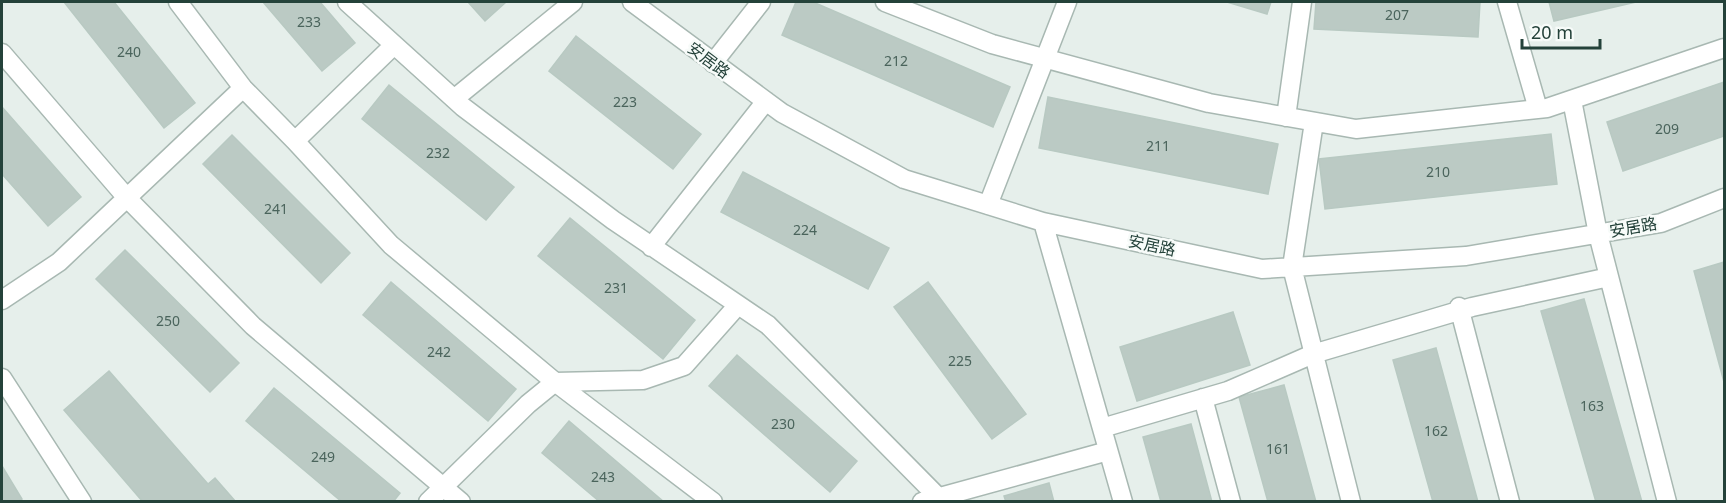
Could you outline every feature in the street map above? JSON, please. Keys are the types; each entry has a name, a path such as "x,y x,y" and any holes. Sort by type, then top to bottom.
{"street":[{"path":"178,2 243,88 391,245 555,382 712,501"},
{"path":"347,2 454,99 612,220 768,325 927,500 1108,451"},
{"path":"454,99 573,2"},
{"name":"安居路","path":"632,2 782,113 904,179 1043,222 1262,269 1466,256 1661,223 1725,198"},
{"path":"713,63 761,2"},
{"path":"885,2 992,44 1209,103 1356,129 1547,108 1725,48"},
{"path":"988,205 1067,2"},
{"path":"1286,117 1302,2"},
{"path":"1507,2 1538,109"},
{"path":"295,141 394,45"},
{"path":"2,53 127,198 254,326 461,501"},
{"path":"2,300 59,262 243,88"},
{"path":"1572,100 1598,234 1667,501"},
{"path":"651,247 766,101"},
{"path":"1314,122 1292,267 1351,501"},
{"path":"1043,222 1123,501"},
{"path":"1102,428 1228,391 1313,354 1459,309 1609,277"},
{"path":"428,501 528,404 555,382 643,380 684,366 738,305"},
{"path":"1459,309 1510,501"},
{"path":"2,378 74,498"},
{"path":"1203,398 1231,501"}],"building":[{"path":"64,2 114,2 195,103 164,128"},
{"path":"263,2 320,2 355,43 322,71"},
{"path":"468,2 506,2 485,21"},
{"path":"796,2 813,2 1010,87 993,127 782,35"},
{"path":"1227,2 1271,2 1267,14"},
{"path":"1316,2 1480,2 1478,37 1314,29"},
{"path":"1549,2 1636,2 1554,21"},
{"path":"576,36 701,134 673,169 549,71"},
{"path":"1724,82 1724,136 1623,171 1607,122"},
{"path":"389,85 514,187 486,220 362,119"},
{"path":"1048,97 1278,144 1268,194 1039,148"},
{"path":"2,107 81,197 48,226 2,174"},
{"path":"1551,134 1557,184 1325,209 1319,159"},
{"path":"232,135 350,253 321,283 203,164"},
{"path":"743,172 889,248 868,289 721,212"},
{"path":"570,218 695,320 663,359 538,256"},
{"path":"125,250 239,363 210,392 96,279"},
{"path":"1724,262 1724,382 1694,271"},
{"path":"391,282 516,389 488,421 363,315"},
{"path":"928,282 1026,414 992,439 894,307"},
{"path":"1584,299 1642,502 1596,502 1541,311"},
{"path":"1233,312 1250,365 1137,401 1120,347"},
{"path":"1436,348 1478,502 1433,502 1393,360"},
{"path":"737,355 857,461 830,492 709,386"},
{"path":"109,371 208,484 215,478 236,502 143,502 64,410"},
{"path":"1284,385 1316,502 1268,502 1239,397"},
{"path":"274,388 400,493 393,502 342,502 246,421"},
{"path":"569,421 664,502 600,502 542,453"},
{"path":"1191,424 1212,502 1161,502 1143,437"},
{"path":"2,466 22,499 18,502 2,502"},
{"path":"1049,483 1054,502 1006,502 1004,496"}]}
